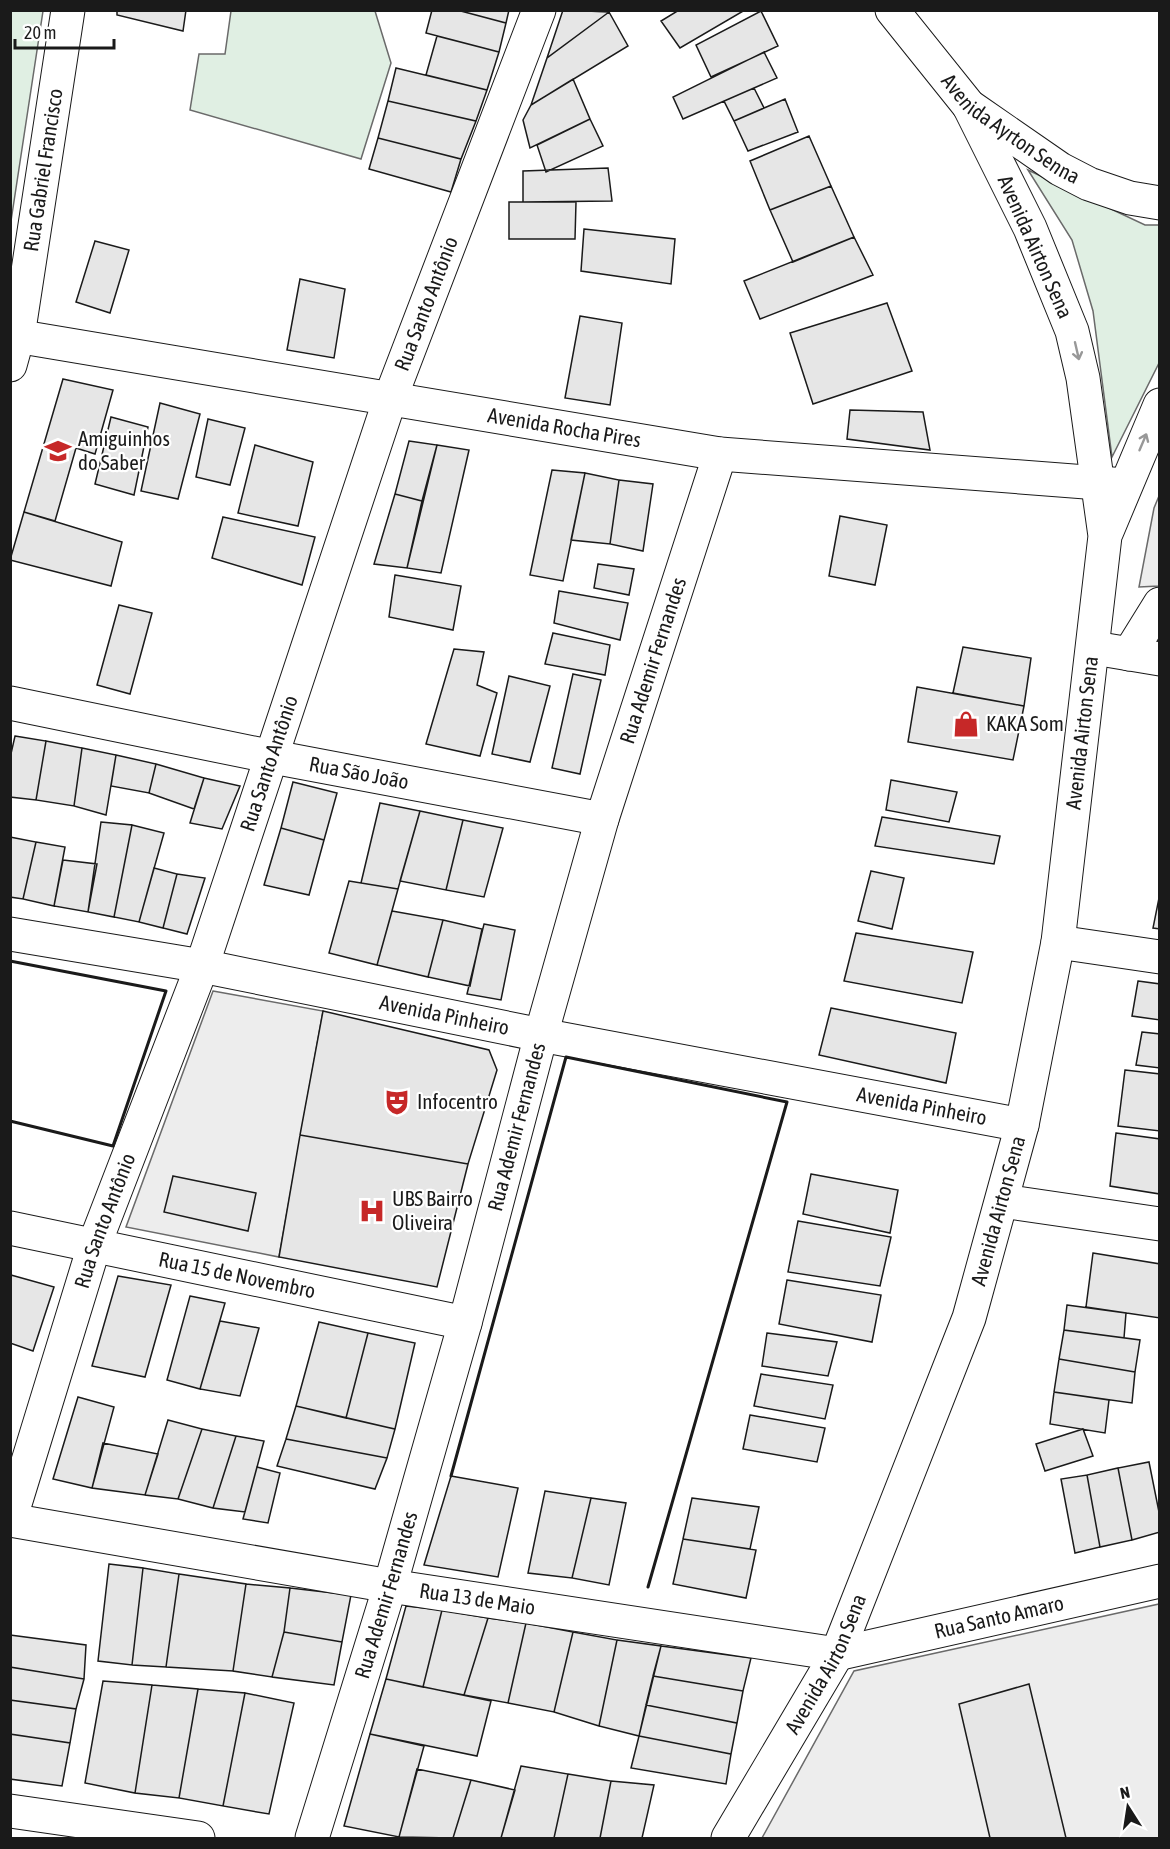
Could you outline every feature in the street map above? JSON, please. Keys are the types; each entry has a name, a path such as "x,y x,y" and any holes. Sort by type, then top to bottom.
{"main road":[{"name":"Rua Gabriel Francisco","path":"13,345 68,10"},
{"name":"Rua Santo Antônio","path":"10,1520 95,1243 202,966 390,399 539,10"},
{"name":"Avenida Ayrton Senna","path":"892,10 969,106 1060,169 1130,198 1160,203"},
{"name":"Avenida Airton Sena","path":"728,1839 837,1654 969,1318 1022,1125 1058,942 1112,484 1072,331 1030,228 969,106"},
{"name":"Avenida Rocha Pires","path":"13,345 390,399 720,454 1112,484"},
{"name":"Avenida Airton Sena","path":"1112,484 1160,405"},
{"name":"Rua Ademir Fernandes","path":"312,1839 390,1586 465,1323 541,1035 602,819 720,454"},
{"name":"Avenida Airton Sena","path":"1144,656 1160,604"},
{"path":"1094,648 1144,656"},
{"name":"Rua São João","path":"10,703 273,757 602,819"},
{"name":"Avenida Pinheiro","path":"10,934 202,966 541,1035 1022,1125"},
{"path":"1058,942 1160,957"},
{"path":"1002,1201 1160,1224"},
{"name":"Rua 15 de Novembro","path":"10,1228 95,1243 465,1323"},
{"name":"Rua 13 de Maio","path":"10,1520 390,1586 837,1654"},
{"name":"Rua Santo Amaro","path":"837,1654 1160,1581"},
{"path":"10,1811 198,1839"}],"green space":[{"path":"10,11 43,11 11,221"},
{"path":"231,11 375,11 391,63 361,159 190,110 199,54 225,54"},
{"path":"1028,170 1145,225 1159,225 1159,363 1112,457 1093,311 1072,240"}],"shaded area":[{"path":"1159,496 1159,586 1139,587 1154,508"},
{"path":"213,991 323,1011 279,1257 126,1227"},
{"path":"1159,1604 1159,1838 762,1838 854,1671"}],"building":[{"path":"117,10 186,10 183,31 117,15"},
{"path":"432,10 457,10 506,23 499,52 426,33"},
{"path":"457,10 509,10 506,23"},
{"path":"563,10 609,12 547,58"},
{"path":"679,10 745,10 680,48 661,21"},
{"path":"761,11 778,46 711,77 696,45"},
{"path":"609,12 628,46 531,105 547,58"},
{"path":"437,36 499,52 487,90 426,75"},
{"path":"764,52 777,78 683,119 673,97"},
{"path":"396,68 487,90 476,121 388,101"},
{"path":"573,79 590,119 530,148 523,120 531,105"},
{"path":"754,88 764,108 734,121 724,101"},
{"path":"785,99 798,132 748,151 734,121"},
{"path":"388,101 476,121 461,159 378,138"},
{"path":"590,119 603,146 546,172 537,145"},
{"path":"809,136 831,186 770,210 750,161"},
{"path":"378,138 461,159 451,192 369,169"},
{"path":"608,168 612,201 523,202 523,171"},
{"path":"831,186 854,237 793,262 770,210"},
{"path":"509,202 576,202 575,239 509,239"},
{"path":"584,229 675,239 671,284 581,271"},
{"path":"854,237 873,275 760,319 744,281"},
{"path":"95,241 129,250 110,313 76,302"},
{"path":"300,279 345,289 334,358 287,350"},
{"path":"887,303 912,371 813,404 790,333"},
{"path":"580,316 622,323 610,405 565,398"},
{"name":"Amiguinhos do Saber","path":"63,379 113,390 95,454 76,448 55,521 24,512"},
{"path":"160,403 200,414 178,499 141,491"},
{"path":"850,410 923,412 930,450 847,439"},
{"path":"111,417 148,427 134,495 95,484"},
{"path":"208,419 245,428 230,485 196,477"},
{"path":"409,441 437,445 422,501 395,494"},
{"path":"255,445 313,462 298,526 238,513"},
{"path":"437,445 469,450 441,573 407,568"},
{"path":"552,470 585,473 563,581 530,575"},
{"path":"585,473 619,480 610,544 571,540"},
{"path":"619,480 653,484 643,551 610,544"},
{"path":"395,494 422,501 407,568 374,564"},
{"path":"24,512 122,542 111,586 10,560"},
{"path":"840,516 887,525 875,585 829,576"},
{"path":"223,517 315,537 302,585 212,558"},
{"path":"598,564 634,569 629,595 594,588"},
{"path":"395,575 461,586 453,630 389,617"},
{"path":"559,591 628,603 620,640 554,623"},
{"path":"119,605 152,613 130,694 97,685"},
{"path":"553,633 610,645 605,675 545,664"},
{"path":"963,647 1031,658 1024,706 953,693"},
{"path":"454,649 484,652 477,685 497,693 480,756 426,744"},
{"path":"573,674 601,680 580,774 552,768"},
{"path":"509,676 550,686 530,762 492,754"},
{"name":"KAKA Som","path":"917,687 1024,706 1013,760 908,742"},
{"path":"15,736 46,741 36,800 10,797 10,758"},
{"path":"46,741 82,748 74,806 36,800"},
{"path":"82,748 116,755 106,815 74,806"},
{"path":"116,755 156,764 149,793 111,786"},
{"path":"156,764 204,778 194,809 149,793"},
{"path":"204,778 240,786 222,829 190,823"},
{"path":"891,780 957,792 949,822 886,810"},
{"path":"293,782 337,793 324,840 281,828"},
{"path":"380,803 420,811 398,889 361,883"},
{"path":"420,811 463,820 446,890 400,881"},
{"path":"882,817 1000,836 994,864 875,846"},
{"path":"463,820 503,828 484,897 446,890"},
{"path":"101,822 132,825 114,917 88,912"},
{"path":"132,825 164,833 139,922 114,917"},
{"path":"281,828 324,840 309,895 264,885"},
{"path":"10,837 36,842 23,899 10,897"},
{"path":"36,842 65,847 54,906 23,899"},
{"path":"63,860 97,864 88,912 54,906"},
{"path":"154,868 177,874 163,928 139,922"},
{"path":"871,871 904,878 892,929 858,921"},
{"path":"177,874 205,878 187,934 163,928"},
{"path":"349,881 398,889 377,965 329,953"},
{"path":"1160,898 1160,929 1153,928"},
{"path":"392,911 443,920 428,977 377,965"},
{"path":"443,920 482,929 470,986 428,977"},
{"path":"484,924 515,930 501,1000 467,994"},
{"path":"856,933 973,952 962,1003 844,981"},
{"path":"1138,981 1160,984 1160,1020 1132,1016"},
{"path":"831,1008 956,1033 946,1083 819,1055"},
{"name":"Infocentro","path":"323,1011 489,1050 497,1070 468,1164 300,1135"},
{"path":"1142,1032 1160,1034 1160,1068 1136,1065"},
{"path":"1125,1070 1160,1074 1160,1131 1118,1126"},
{"path":"1116,1133 1160,1139 1160,1194 1110,1186"},
{"name":"UBS Bairro Oliveira","path":"300,1135 468,1164 437,1287 279,1257"},
{"path":"811,1174 898,1190 890,1233 803,1214"},
{"path":"173,1176 256,1193 248,1231 164,1212"},
{"path":"798,1221 891,1237 880,1286 788,1272"},
{"path":"1093,1253 1160,1264 1160,1318 1086,1307"},
{"path":"11,1275 54,1287 33,1351 10,1343"},
{"path":"118,1276 171,1285 145,1377 92,1366"},
{"path":"787,1280 881,1295 872,1342 779,1324"},
{"path":"190,1296 225,1303 200,1389 167,1380"},
{"path":"1067,1305 1126,1313 1124,1338 1064,1330"},
{"path":"220,1321 259,1328 240,1396 200,1389"},
{"path":"319,1322 368,1333 346,1418 296,1406"},
{"path":"1064,1330 1140,1340 1135,1372 1059,1359"},
{"path":"368,1333 415,1343 395,1429 346,1418"},
{"path":"767,1333 837,1342 828,1376 762,1366"},
{"path":"1059,1359 1135,1372 1132,1403 1054,1392"},
{"path":"761,1374 833,1385 825,1419 754,1406"},
{"path":"1054,1392 1109,1400 1105,1433 1050,1424"},
{"path":"78,1397 114,1407 92,1488 53,1479"},
{"path":"296,1406 395,1429 387,1458 286,1439"},
{"path":"750,1415 825,1428 817,1462 743,1449"},
{"path":"168,1420 202,1429 178,1499 145,1495"},
{"path":"202,1429 236,1436 213,1508 178,1499"},
{"path":"1083,1429 1093,1456 1045,1471 1036,1444"},
{"path":"236,1436 264,1441 245,1512 213,1508"},
{"path":"286,1439 387,1458 375,1489 277,1466"},
{"path":"103,1443 158,1454 145,1495 92,1488"},
{"path":"1149,1462 1160,1517 1160,1532 1132,1540 1118,1468"},
{"path":"257,1467 280,1473 268,1523 243,1519"},
{"path":"1118,1468 1132,1540 1100,1547 1087,1475"},
{"path":"1087,1475 1100,1547 1075,1553 1061,1479"},
{"path":"451,1476 518,1488 498,1577 424,1565"},
{"path":"545,1491 591,1498 572,1578 528,1573"},
{"path":"591,1498 626,1503 609,1585 572,1578"},
{"path":"692,1498 759,1507 750,1549 683,1539"},
{"path":"683,1539 756,1550 746,1598 673,1584"},
{"path":"109,1564 143,1568 132,1665 98,1661"},
{"path":"143,1568 179,1574 166,1667 132,1665"},
{"path":"179,1574 246,1584 233,1671 166,1667"},
{"path":"246,1584 290,1588 284,1632 272,1677 233,1671"},
{"path":"290,1588 351,1595 342,1642 284,1632"},
{"path":"406,1606 442,1610 423,1687 386,1679"},
{"path":"442,1610 488,1618 464,1695 423,1687"},
{"path":"488,1618 526,1623 508,1703 464,1695"},
{"path":"526,1623 573,1632 554,1712 508,1703"},
{"path":"284,1632 342,1642 334,1685 272,1677"},
{"path":"573,1632 617,1640 599,1726 554,1712"},
{"path":"10,1635 86,1645 84,1679 10,1667"},
{"path":"617,1640 661,1646 639,1736 599,1726"},
{"path":"661,1646 751,1658 743,1691 653,1676"},
{"path":"10,1667 84,1679 76,1709 10,1700"},
{"path":"653,1676 743,1691 737,1723 646,1705"},
{"path":"386,1679 491,1701 477,1756 370,1734"},
{"path":"103,1681 152,1685 135,1793 85,1783"},
{"path":"1029,1684 1066,1838 990,1838 959,1704"},
{"path":"152,1685 198,1689 179,1798 135,1793"},
{"path":"198,1689 245,1693 223,1806 179,1798"},
{"path":"245,1693 294,1703 269,1814 223,1806"},
{"path":"10,1700 76,1709 70,1743 10,1734"},
{"path":"646,1705 737,1723 731,1754 639,1736"},
{"path":"10,1734 70,1743 62,1786 10,1779"},
{"path":"370,1734 424,1746 399,1837 344,1826"},
{"path":"639,1736 731,1754 726,1784 631,1768"},
{"path":"521,1766 568,1774 554,1838 501,1838"},
{"path":"417,1769 471,1780 453,1838 399,1837"},
{"path":"568,1774 611,1781 600,1838 554,1838"},
{"path":"471,1780 515,1790 501,1838 453,1838"},
{"path":"611,1781 654,1785 642,1838 600,1838"}],"wall":[{"path":"10,961 166,991 113,1146 10,1121"},
{"path":"451,1476 566,1057 787,1102 648,1587"}],"place":[{"name":"Amiguinhos do Saber","path":"58,451"},
{"name":"KAKA Som","path":"966,724"},
{"name":"Infocentro","path":"397,1102"},
{"name":"UBS Bairro Oliveira","path":"372,1211"}]}
